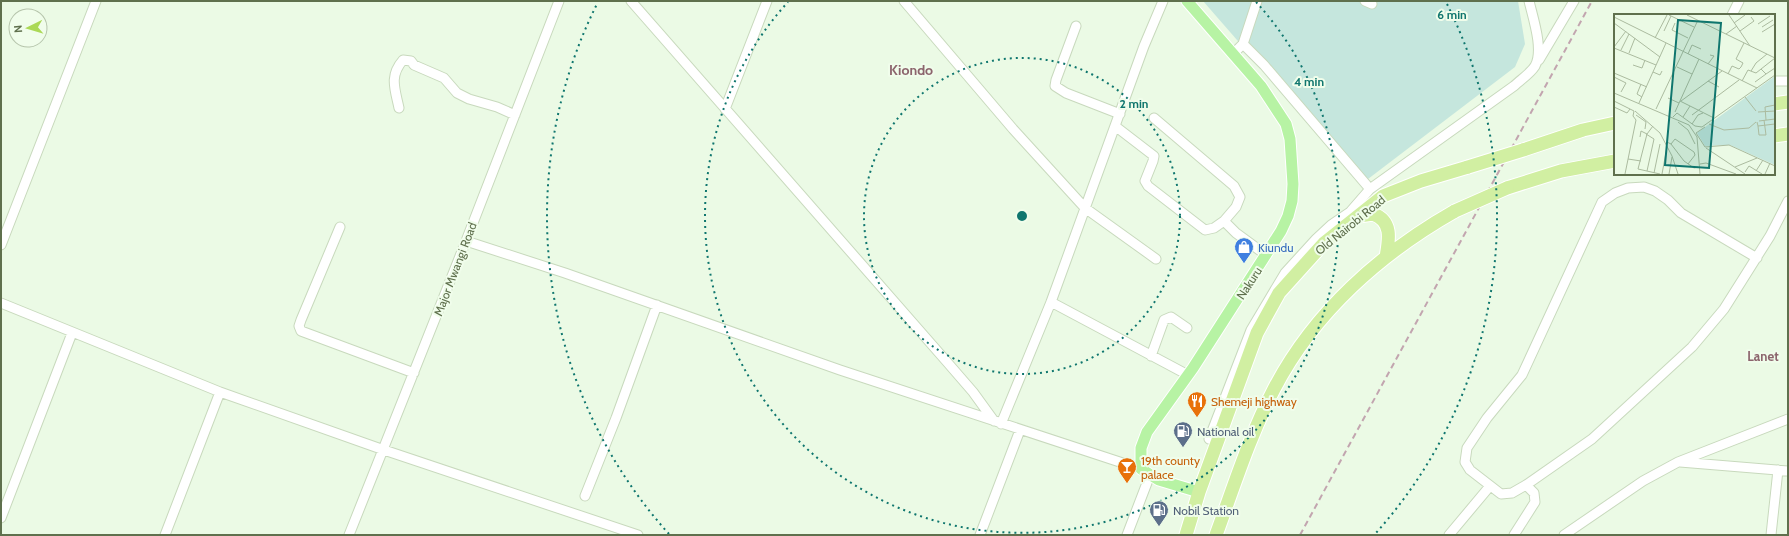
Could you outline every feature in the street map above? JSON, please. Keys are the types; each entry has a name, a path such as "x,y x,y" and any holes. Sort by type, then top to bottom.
{"highway":[{"path":"1775,104 1788,102"},
{"name":"Old Nairobi Road","path":"1186,535 1199,492 1257,332 1279,293 1315,252 1383,196 1421,181 1583,130 1614,123"},
{"path":"1216,535 1255,429 1275,387 1297,351 1331,308 1363,276 1411,238 1455,211 1507,188 1561,171 1614,161"},
{"path":"1359,216 1373,214 1384,221 1389,230 1386,257"}],"main road":[{"name":"Nakuru","path":"1145,472 1140,448 1147,432 1194,368 1266,255 1288,216 1292,201 1293,184 1290,140 1286,124 1277,108 1261,86 1187,1"},
{"path":"1145,472 1159,480 1199,492"}],"street":[{"path":"1,245 96,1"},
{"name":"Major Mwangi Road","path":"349,535 384,450 559,1"},
{"path":"631,1 968,386 997,422"},
{"path":"725,109 767,1"},
{"path":"904,1 1013,129 1085,208 1156,259"},
{"path":"997,422 1050,302 1144,46 1163,1"},
{"path":"1233,54 1243,44 1257,1"},
{"path":"1529,1 1537,37 1538,52 1535,66"},
{"path":"1208,439 1251,330 1285,272 1331,225 1350,212 1370,189 1514,86 1535,66 1574,1"},
{"path":"1732,14 1739,1"},
{"path":"1076,26 1055,86 1066,93 1120,114"},
{"path":"1243,44 1264,65 1370,189"},
{"path":"399,108 393,78 397,68 403,60 411,61 414,65 444,78 457,93 469,99 496,107 515,115"},
{"path":"1775,82 1788,81"},
{"path":"1115,126 1154,156 1145,181 1148,186 1205,230 1214,228 1224,221 1236,207 1240,197 1234,186 1154,118"},
{"path":"1757,258 1681,213 1668,200 1655,191 1644,187 1628,188 1615,193 1602,202 1522,375 1487,418 1467,448 1465,462 1470,470 1500,494 1512,493 1526,485 1592,439 1692,347 1724,309 1757,258 1788,201"},
{"path":"1224,221 1236,233 1266,255"},
{"path":"340,227 301,320 299,326 301,331 414,373"},
{"path":"466,241 657,305 815,361 1145,472 1127,535"},
{"path":"1050,302 1188,375"},
{"path":"1,303 220,392 384,450 638,535"},
{"path":"585,496 616,418 657,305"},
{"path":"1151,356 1164,320 1170,317 1187,328"},
{"path":"1,518 72,333"},
{"path":"165,535 220,392"},
{"path":"1568,534 1643,481 1678,462 1788,419"},
{"path":"980,535 1020,430"},
{"path":"1678,462 1788,471"},
{"path":"1771,535 1778,470"},
{"path":"1514,535 1535,502 1534,494 1526,485"},
{"path":"1449,535 1490,486"}],"shaded area":[{"path":"1203,1 1518,1 1525,44 1515,67 1368,179 1244,48"}],"railway":[{"path":"1300,535 1592,1"}],"place":[{"name":"Kiundu","path":"1244,264"},
{"name":"Shemeji highway","path":"1197,418"},
{"name":"National oil","path":"1183,448"},
{"name":"19th county palace","path":"1127,484"},
{"name":"Nobil Station","path":"1159,527"}],"district":[{"name":"Kiondo","path":"911,70"},
{"name":"Lanet","path":"1763,356"}]}
